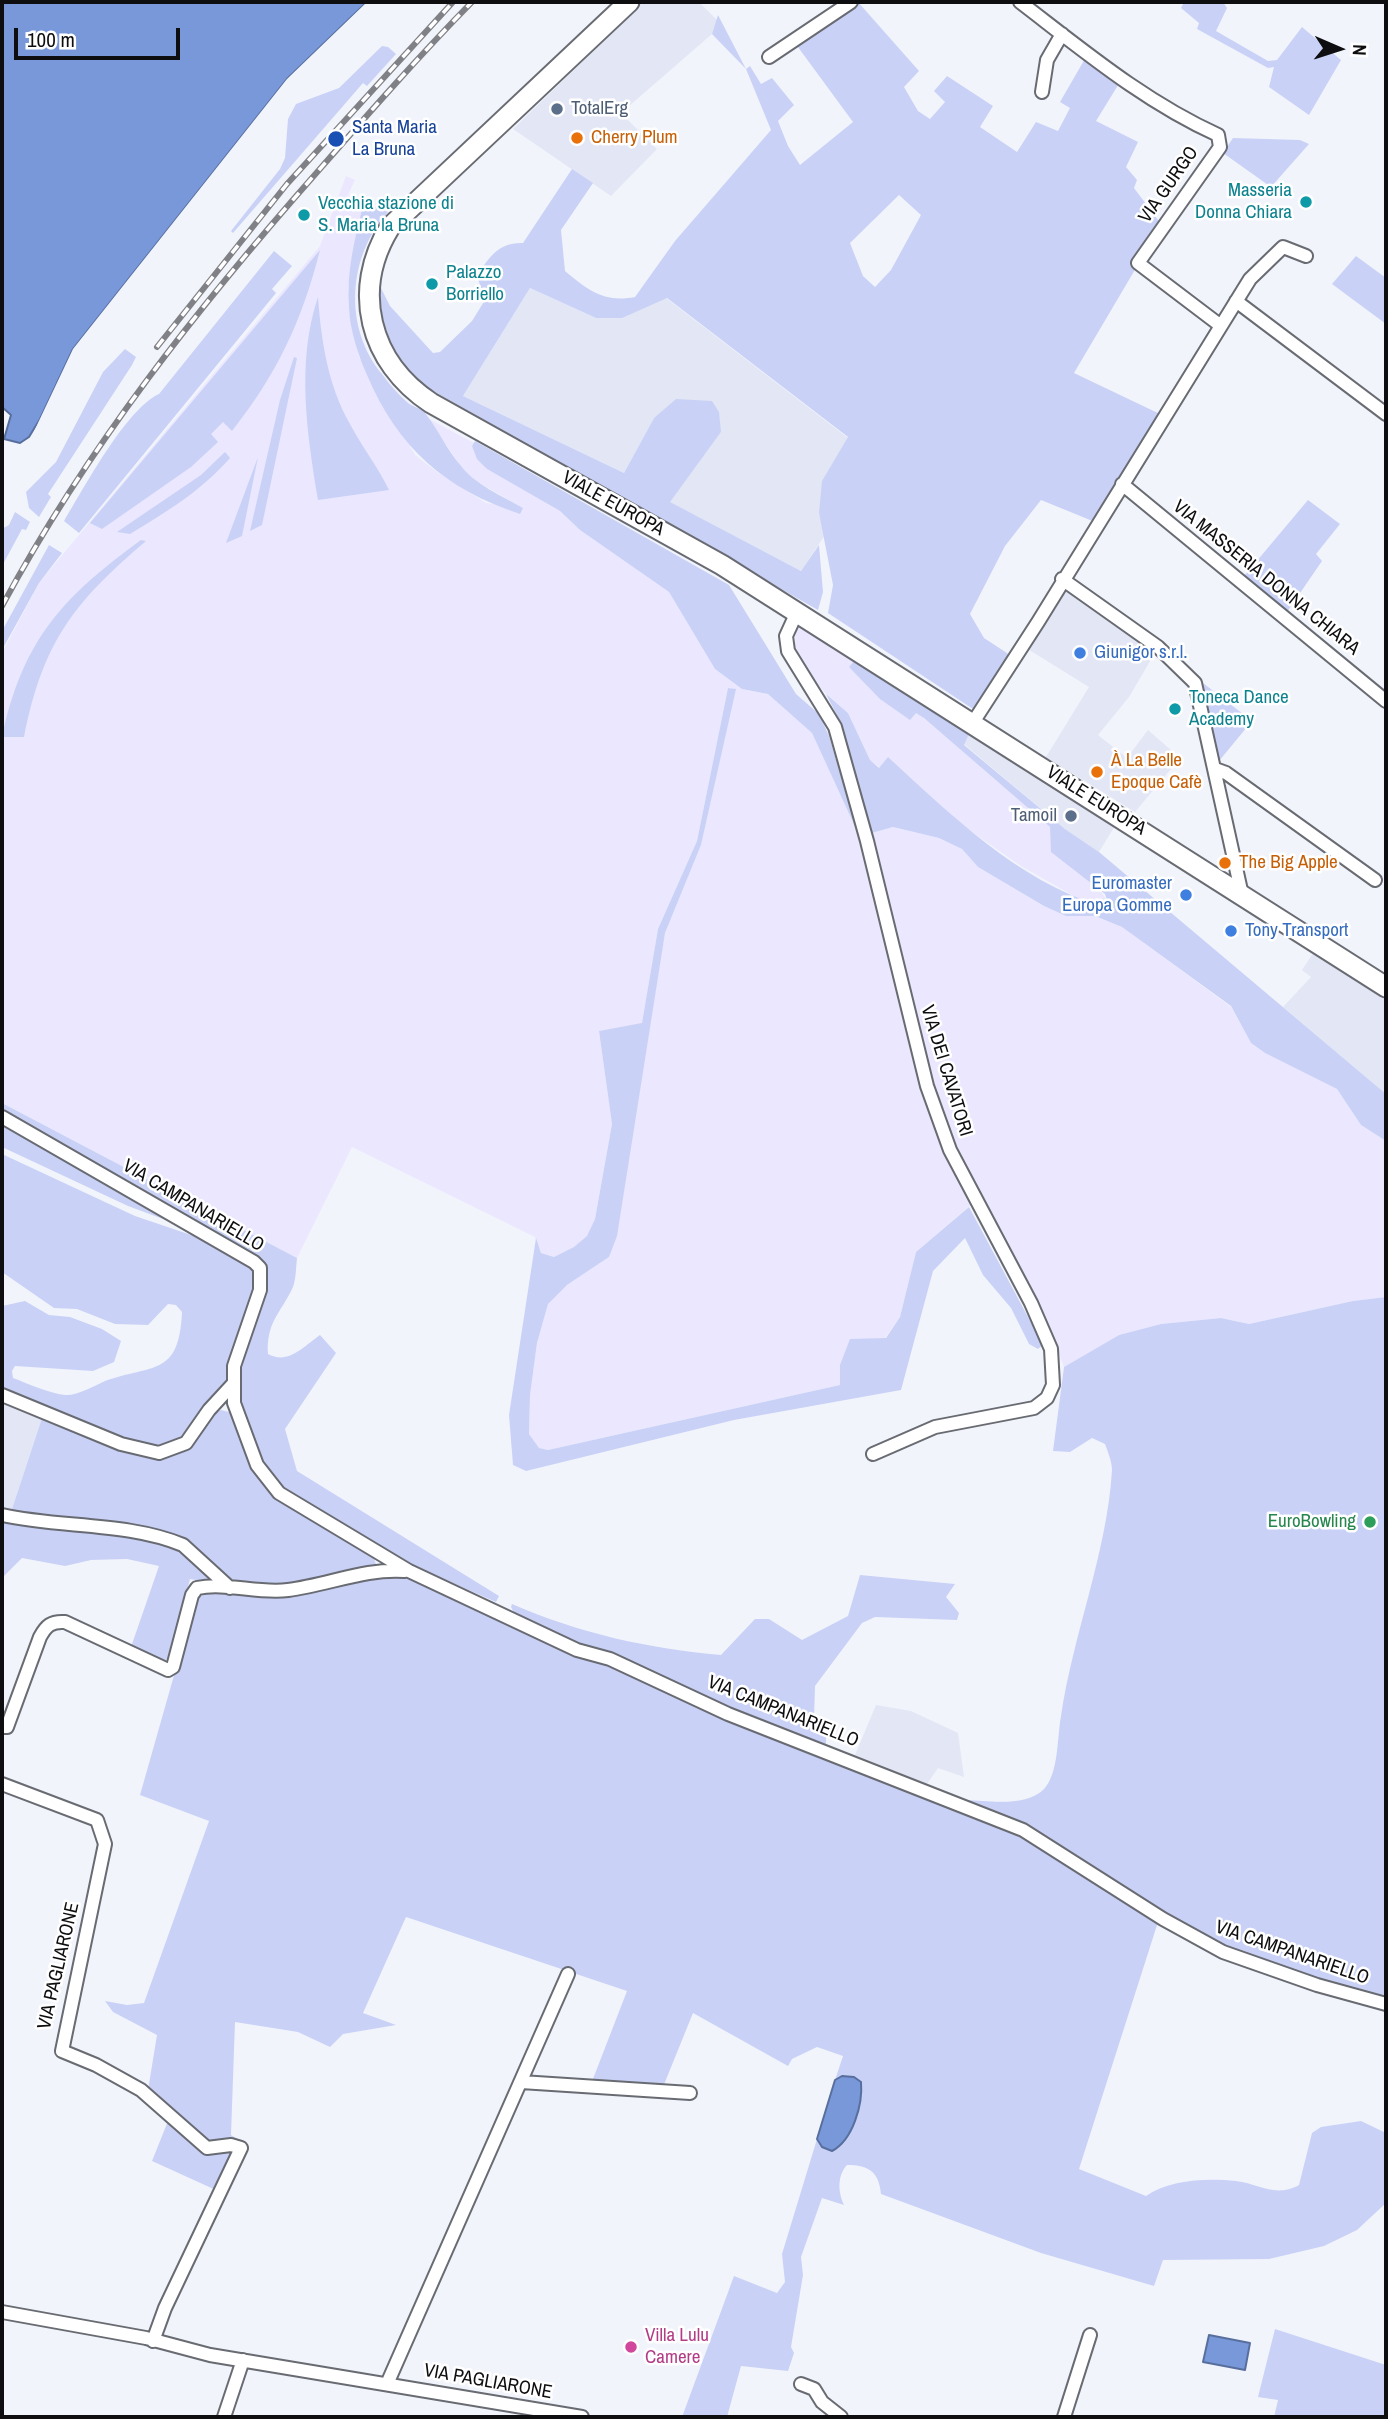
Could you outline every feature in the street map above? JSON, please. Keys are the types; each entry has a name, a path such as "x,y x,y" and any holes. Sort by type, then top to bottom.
{"street":[{"name":"VIALE EUROPA","path":"629,2 390,227 379,244 370,273 369,313 373,331 387,360 411,388 431,403 722,565 1386,987"},
{"path":"769,57 851,2"},
{"name":"VIA GURGO","path":"1020,2 1173,115 1218,135 1220,146 1138,263 1221,326"},
{"path":"1042,92 1047,60 1062,34"},
{"path":"972,723 1261,265 1279,249 1288,248 1306,256"},
{"path":"1236,301 1386,414"},
{"name":"VIA MASSERIA DONNA CHIARA","path":"1122,484 1386,701"},
{"path":"1062,579 1158,647 1189,675 1199,695 1242,895"},
{"name":"VIA DEI CAVATORI","path":"797,612 786,636 788,651 835,727 867,841 927,1086 950,1150 1031,1303 1054,1364 1053,1385 1047,1398 1034,1408 935,1427 873,1454"},
{"path":"1215,769 1226,773 1375,880"},
{"name":"VIA CAMPANARIELLO","path":"2,1117 254,1262 260,1268 260,1290 238,1348 233,1384 238,1420 257,1465 279,1493 409,1571 577,1650 628,1666 728,1714 1023,1830 1163,1919 1223,1952 1317,1985 1386,2004"},
{"path":"2,1395 121,1444 159,1453 186,1443 209,1409 233,1384"},
{"path":"2,1515 137,1533 174,1541 183,1545 230,1588"},
{"path":"2,1727 7,1727 40,1637 46,1627 55,1621 65,1622 168,1670 173,1667 192,1595 197,1588 230,1588 259,1592 290,1590 373,1572 409,1571"},
{"name":"VIA PAGLIARONE","path":"2,1784 97,1820 105,1844 62,2051 96,2065 141,2090 207,2148 230,2145 241,2148 165,2308 153,2341"},
{"name":"VIA PAGLIARONE","path":"387,2384 568,1974"},
{"path":"521,2082 690,2092"},
{"name":"VIA PAGLIARONE","path":"2,2312 243,2360 582,2417"},
{"path":"1064,2417 1090,2335"},
{"path":"224,2417 243,2360"},
{"path":"801,2385 814,2389 822,2402 841,2417"}],"shaded area":[{"path":"644,2 699,2 717,20 712,34 621,113 657,149 611,196 513,129"},
{"path":"854,2 858,2 919,71 904,87 918,111 930,119 945,102 934,91 947,76 993,106 980,127 1017,152 1036,122 1058,131 1070,108 1060,102 1086,57 1120,82 1096,121 1138,142 1126,167 1137,180 1134,188 1161,224 1132,263 1136,268 1074,373 1162,415 1095,522 1041,500 1005,546 970,614 984,638 1013,657 976,711 828,613 833,585 819,513 822,481 848,437 667,298 622,318 596,318 530,288 463,396 624,473 654,418 676,399 712,401 719,412 721,432 670,502 801,571 819,545 823,592 818,610 421,384 396,351 385,327 380,286 390,306 433,353 440,352 472,321 485,300 477,276 486,263 501,248 523,243 572,169 593,183 561,230 565,271 581,284 605,296 635,297 675,241 771,130 746,69 750,66 761,84 772,78 794,105 778,121 788,146 800,165 853,122 795,43","holes":["899,195 921,215 891,270 875,287 863,276 850,243"]},
{"path":"1184,2 1223,2 1227,8 1216,31 1268,61 1277,60 1302,27 1341,60 1309,115 1269,87 1274,67 1268,68 1197,29 1199,23 1181,8"},
{"path":"718,15 746,69 712,34"},
{"path":"382,46 388,47 396,54 367,86 363,83 233,233 231,231 280,169 285,158 288,119 296,104 339,88"},
{"path":"1233,138 1300,140 1309,144 1271,187 1223,153"},
{"path":"346,176 355,180 348,195 364,202 348,288 349,311 359,357 415,455 486,503 523,508 476,481 461,467 429,419 474,443 472,446 487,469 560,511 580,530 669,592 715,669 742,689 768,694 812,733 857,831 872,833 893,827 939,838 962,849 978,867 1044,906 1066,916 1095,916 1122,927 1231,1007 1251,1043 1265,1053 1337,1089 1361,1125 1386,1141 1386,1297 1353,1301 1249,1324 1221,1318 1161,1324 1119,1335 1064,1367 1043,1314 980,1197 916,1252 900,1317 885,1338 840,1366 840,1385 548,1450 539,1448 529,1434 530,1395 537,1343 548,1303 567,1285 609,1257 665,933 701,845 735,689 728,688 697,841 658,929 642,1024 599,1031 612,1124 595,1219 588,1235 575,1247 554,1257 541,1253 535,1237 352,1147 297,1258 2,1103 2,653 39,583 320,246"},
{"path":"364,202 388,212 365,249 355,292 356,314 369,355 397,392 409,404 425,413 467,473 490,490 523,508 520,514 469,492 427,462 393,424 379,401 358,351 351,325 348,295 350,268"},
{"path":"320,250 305,300 286,346 262,389 232,431 223,422 211,434 218,442 191,467 102,529 90,523"},
{"path":"274,251 292,266 272,289 276,293 79,533 64,521 120,432 146,402 159,394"},
{"path":"1356,256 1386,278 1386,324 1332,284"},
{"path":"530,288 596,318 666,298 848,438 819,513 825,535 801,571 669,502 721,432 654,418 624,473 463,396"},
{"path":"318,297 321,330 336,394 389,490 318,500 307,424 305,372 311,322"},
{"path":"125,349 136,357 132,365 48,494 51,497 39,517 29,508 26,492 56,462 103,372"},
{"path":"294,357 297,358 262,525 250,531 280,400"},
{"path":"475,441 729,585 796,694 819,714 829,736 857,831 812,733 768,694 742,689 715,669 669,592 580,530 560,511 487,469 477,459 472,446"},
{"path":"225,452 230,458 183,500 130,534 117,532 201,475"},
{"path":"258,457 242,536 226,543"},
{"path":"1308,500 1340,524 1316,554 1322,561 1285,615 1240,581"},
{"path":"15,512 30,522 26,530 22,529 2,566 2,529 9,525"},
{"path":"141,540 146,541 99,584 65,627 41,675 24,737 2,737 22,673 50,623 89,581"},
{"path":"49,545 62,553 39,583 2,650 2,631"},
{"path":"1063,584 1156,651 1129,697 1098,735 1127,758 1148,730 1180,758 1135,812 1046,757 1089,687 1026,648"},
{"path":"796,625 854,661 849,667 910,719 916,712 924,718 1050,827 1107,900 1101,906 1079,899 1021,866 962,825 888,757 880,768 870,760 848,713 826,694 808,672 795,647"},
{"path":"854,661 969,734 964,745 1065,829 1099,852 1386,1094 1386,1141 1361,1125 1337,1089 1265,1053 1251,1043 1231,1006 1122,927 1095,916 1066,916 1044,906 978,867 962,849 939,838 893,827 872,833 841,723 826,694 848,713 870,760 879,768 888,757 987,844 1041,880 1101,906 1107,900 1105,894 1051,852 1050,827 924,718 916,713 910,720 880,699 849,667"},
{"path":"1203,683 1252,721 1219,761 1198,688"},
{"path":"728,688 736,689 701,845 665,933 617,1236 609,1257 567,1285 548,1304 537,1343 530,1395 529,1434 539,1448 548,1450 840,1385 840,1365 850,1339 886,1338 900,1317 916,1252 969,1207 1043,1345 1038,1349 1029,1344 1011,1308 983,1275 965,1238 933,1271 901,1390 734,1420 526,1471 513,1465 509,1415 536,1238 541,1253 554,1257 574,1247 587,1236 595,1219 612,1124 599,1031 642,1023 658,929 697,841"},
{"path":"969,734 1116,824 1099,852 1065,829 964,744"},
{"path":"1315,950 1386,997 1386,1094 1283,1007 1311,977 1302,970"},
{"path":"2,1103 297,1258 294,1284 269,1334 268,1354 275,1357 289,1356 320,1335 336,1353 285,1429 297,1471 499,1596 496,1602 398,1559 275,1484 257,1452 241,1409 238,1378 242,1352 265,1288 264,1265 2,1114"},
{"path":"2,1122 190,1229 128,1206 2,1147"},
{"path":"2,1154 135,1216 200,1238 250,1263 256,1284 254,1297 234,1345 229,1378 174,1445 158,1447 114,1438 2,1390 2,1306 25,1301 49,1315 70,1317 102,1329 121,1341 114,1362 93,1371 15,1366 12,1371 13,1378 65,1395 150,1369 169,1358 180,1333 182,1312 176,1305 168,1304 148,1325 115,1324 77,1309 54,1308 2,1272"},
{"path":"1386,1297 1384,2000 1227,1950 1173,1920 1027,1824 967,1800 1007,1802 1037,1795 1049,1782 1055,1764 1066,1685 1104,1532 1112,1470 1105,1444 1092,1438 1070,1452 1053,1451 1064,1367 1119,1335 1161,1324 1221,1318 1249,1324 1353,1301"},
{"path":"2,1400 42,1418 11,1512 2,1511"},
{"path":"221,1410 233,1413 257,1472 373,1556 376,1564 372,1568 276,1587 238,1585 184,1538 11,1512 42,1418 114,1447 154,1456 171,1455 186,1449 196,1440 210,1418"},
{"path":"2,1519 88,1530 175,1547 214,1583 190,1579 170,1658 162,1661 131,1647 159,1566 127,1559 91,1560 65,1566 22,1558 2,1578"},
{"path":"860,1575 955,1584 946,1597 959,1613 957,1620 875,1617 862,1623 815,1686 814,1719 826,1728 826,1744 746,1715 629,1666 514,1613 511,1607 512,1604 588,1631 641,1644 721,1655 755,1619 769,1619 802,1640 848,1616"},
{"path":"397,1576 414,1578 581,1659 611,1664 1015,1832 1158,1922 1079,2169 1146,2196 1166,2186 1202,2180 1236,2181 1275,2190 1290,2189 1299,2185 1312,2133 1321,2127 1361,2121 1386,2133 1386,2203 1357,2230 1324,2246 1269,2259 1163,2260 1154,2286 1041,2253 881,2194 878,2180 872,2171 861,2166 847,2165 841,2174 840,2184 844,2205 822,2198 801,2257 803,2275 791,2347 794,2353 788,2371 741,2366 727,2417 682,2417 734,2276 777,2293 785,2282 782,2254 817,2139 823,2147 842,2076 835,2080 843,2056 817,2047 792,2059 788,2066 693,2013 663,2087 591,2084 627,1991 406,1917 363,2013 396,2025 343,2034 330,2047 298,2032 235,2022 231,2135 242,2142 210,2145 148,2090 157,2035 113,2012 105,2001 127,2005 144,2003 209,1821 140,1795 196,1598 200,1593"},
{"path":"876,1705 911,1711 958,1733 964,1777 938,1768 927,1784 855,1755"},
{"path":"170,2116 199,2147 234,2147 218,2191 152,2161"},
{"path":"1275,2329 1386,2365 1386,2417 1274,2417 1278,2400 1258,2397"}],"water":[{"path":"2,2 367,2 287,79 73,349 40,419 29,437 20,443 4,439 11,415 2,407"},
{"path":"842,2076 854,2077 861,2082 860,2101 855,2121 846,2139 832,2151 822,2147 817,2139 835,2080"},
{"path":"1209,2335 1250,2343 1245,2370 1203,2362"}],"pier":[{"path":"367,2 369,4 290,81 76,351 43,421 29,442 73,349 287,79"}],"railway":[{"path":"157,347 287,184 453,2"},
{"path":"2,606 35,547 108,434 189,326 274,221 413,64 472,2"}],"place":[{"name":"TotalErg","path":"557,109"},
{"name":"Cherry Plum","path":"577,138"},
{"name":"Santa Maria La Bruna","path":"336,139"},
{"name":"Masseria Donna Chiara","path":"1306,202"},
{"name":"Vecchia stazione di S. Maria la Bruna","path":"304,215"},
{"name":"Palazzo Borriello","path":"432,284"},
{"name":"Giunigor s.r.l.","path":"1080,653"},
{"name":"Toneca Dance Academy","path":"1175,709"},
{"name":"À La Belle Epoque Cafè","path":"1097,772"},
{"name":"Tamoil","path":"1071,816"},
{"name":"The Big Apple","path":"1225,863"},
{"name":"Euromaster Europa Gomme","path":"1186,895"},
{"name":"Tony Transport","path":"1231,931"},
{"name":"EuroBowling","path":"1370,1522"},
{"name":"Villa Lulu Camere","path":"631,2347"}]}
